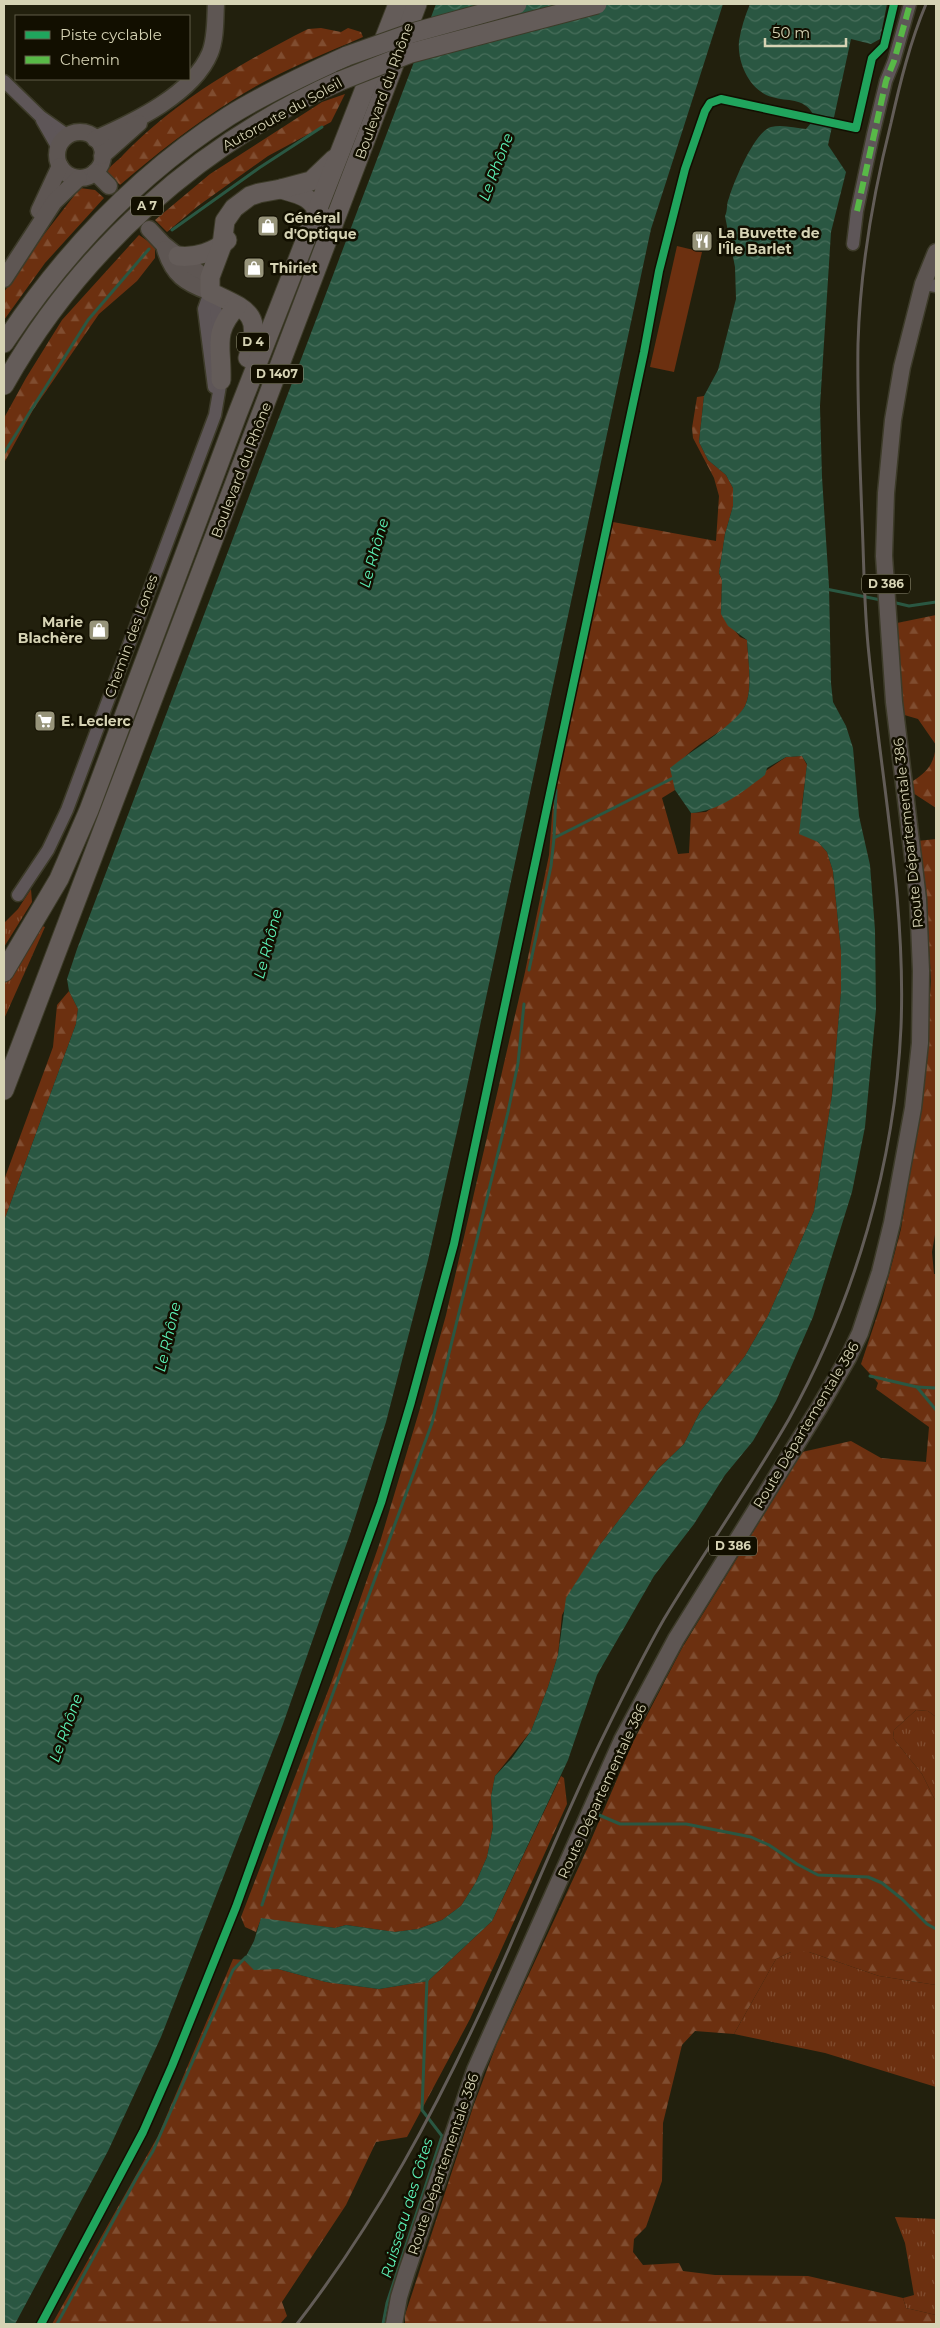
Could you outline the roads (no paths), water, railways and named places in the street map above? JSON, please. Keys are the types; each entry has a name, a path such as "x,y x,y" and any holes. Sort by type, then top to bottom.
{"highway":[{"name":"Boulevard du Rhône","path":"4,972 59,879 92,802 316,207 398,4"},
{"name":"Boulevard du Rhône","path":"4,1090 373,122 403,36 417,4"},
{"name":"Autoroute du Soleil","path":"4,343 29,306 75,248 144,180 193,141 230,116 300,78 347,56 412,33 517,4"},
{"name":"Autoroute du Soleil","path":"4,385 41,325 74,282 116,235 158,195 206,157 238,135 340,81 411,53 597,4"},
{"path":"178,256 200,255 222,245 227,241 241,218 262,204 279,202 306,208 330,203 337,196 363,121 403,36"},
{"path":"210,292 210,277 222,245 225,221 234,208 250,196 311,181 337,156"},
{"path":"212,545 245,426 319,233 322,218 316,207 306,197 281,189"},
{"name":"D 4","path":"210,292 248,313 254,323 255,335 237,394 237,414"},
{"path":"221,380 220,344 223,324 238,306"}],"main road":[{"path":"190,80 205,63 214,40 216,4"},
{"path":"95,139 157,106 181,90 190,80"},
{"path":"102,156 157,106"},
{"path":"4,279 54,202 79,178 95,172 100,166 102,156 100,146 95,139 83,133 63,142 57,157 60,166 66,173 79,178"},
{"path":"19,254 60,166"},
{"path":"95,172 109,186"},
{"name":"Chemin des Lones","path":"149,228 163,244 198,272 210,292"},
{"name":"Chemin des Lones","path":"163,244 169,261 188,284 210,292"},
{"name":"Route Départementale 386","path":"394,2324 399,2297 407,2271 475,2070 622,1740 676,1638 848,1358 860,1333 880,1272 892,1223 913,1108 920,1043 921,971 918,899 895,711 884,556 886,493 893,420 906,349 929,285 936,252"}],"street":[{"path":"853,244 857,211 873,134 886,81 894,61 910,4"},
{"path":"4,81 41,117 63,142"},
{"name":"Chemin des Lones","path":"18,894 48,850 67,810 215,415 221,380 214,335 216,311 210,292"},
{"name":"Chemin des Lones","path":"210,292 204,309 213,386 218,399"}],"water":[{"name":"Le Rhône","path":"436,4 723,4 651,229 463,1105 428,1260 386,1422 350,1534 283,1724 161,2037 108,2151 15,2324 4,2324 4,1221 76,1024 78,1009 69,991 67,979 77,949"},
{"path":"750,4 887,4 880,39 871,44 851,39 828,145 846,172 831,232 820,406 822,477 829,586 831,683 833,702 846,726 853,748 859,816 870,865 875,930 876,1009 865,1127 852,1192 813,1317 776,1401 753,1441 725,1475 694,1524 654,1576 597,1675 568,1760 492,1921 428,1981 379,1989 326,1982 278,1969 254,1970 244,1960 254,1941 261,1918 335,1928 346,1925 395,1932 418,1929 442,1920 461,1906 476,1882 487,1857 493,1827 491,1797 495,1776 512,1758 531,1731 548,1687 558,1655 566,1598 599,1546 659,1468 684,1444 700,1412 745,1356 768,1316 814,1211 832,1095 841,992 841,951 833,871 827,852 818,842 799,834 807,764 802,756 786,757 767,768 765,775 730,800 712,809 691,813 675,790 670,768 732,722 745,706 749,691 747,640 728,626 721,614 722,580 719,573 725,534 733,506 733,488 726,475 708,460 699,442 704,396 718,370 736,299 735,267 725,216 728,202 735,180 758,137 771,127 780,126 806,129 811,123 813,114 800,102 764,94 757,89 746,75 740,58 739,41 743,22"}],"waterway":[{"path":"172,230 259,168 322,127"},
{"path":"4,453 88,320 149,249"},
{"path":"826,589 881,600"},
{"path":"892,602 909,606 936,602"},
{"path":"554,838 673,778"},
{"path":"529,970 551,866 556,790"},
{"path":"262,1905 318,1734 432,1423 508,1112 518,1063 524,1004"},
{"path":"870,1376 917,1387 936,1410"},
{"path":"917,1387 936,1388"},
{"path":"599,1815 620,1824 686,1824 751,1837 769,1845 797,1864 818,1875 868,1877 882,1883 902,1899 927,1924 936,1929"},
{"path":"57,2324 153,2151 233,1970 246,1957"},
{"name":"Ruisseau des Côtes","path":"383,2324 387,2303 442,2136 422,2110 427,1979"}],"railway":[{"path":"297,2324 326,2285 379,2205 449,2078 504,1960 586,1772 639,1664 679,1594 774,1444 813,1374 834,1327 868,1229 890,1129 897,1078 902,980 896,887 866,621 858,410 859,316 861,288 879,178 906,63 926,4"}],"place":[{"name":"Général d'Optique","path":"268,226"},
{"name":"La Buvette de l'Île Barlet","path":"702,241"},
{"name":"Thiriet","path":"254,268"},
{"name":"Marie Blachère","path":"99,630"},
{"name":"E. Leclerc","path":"45,721"}]}
